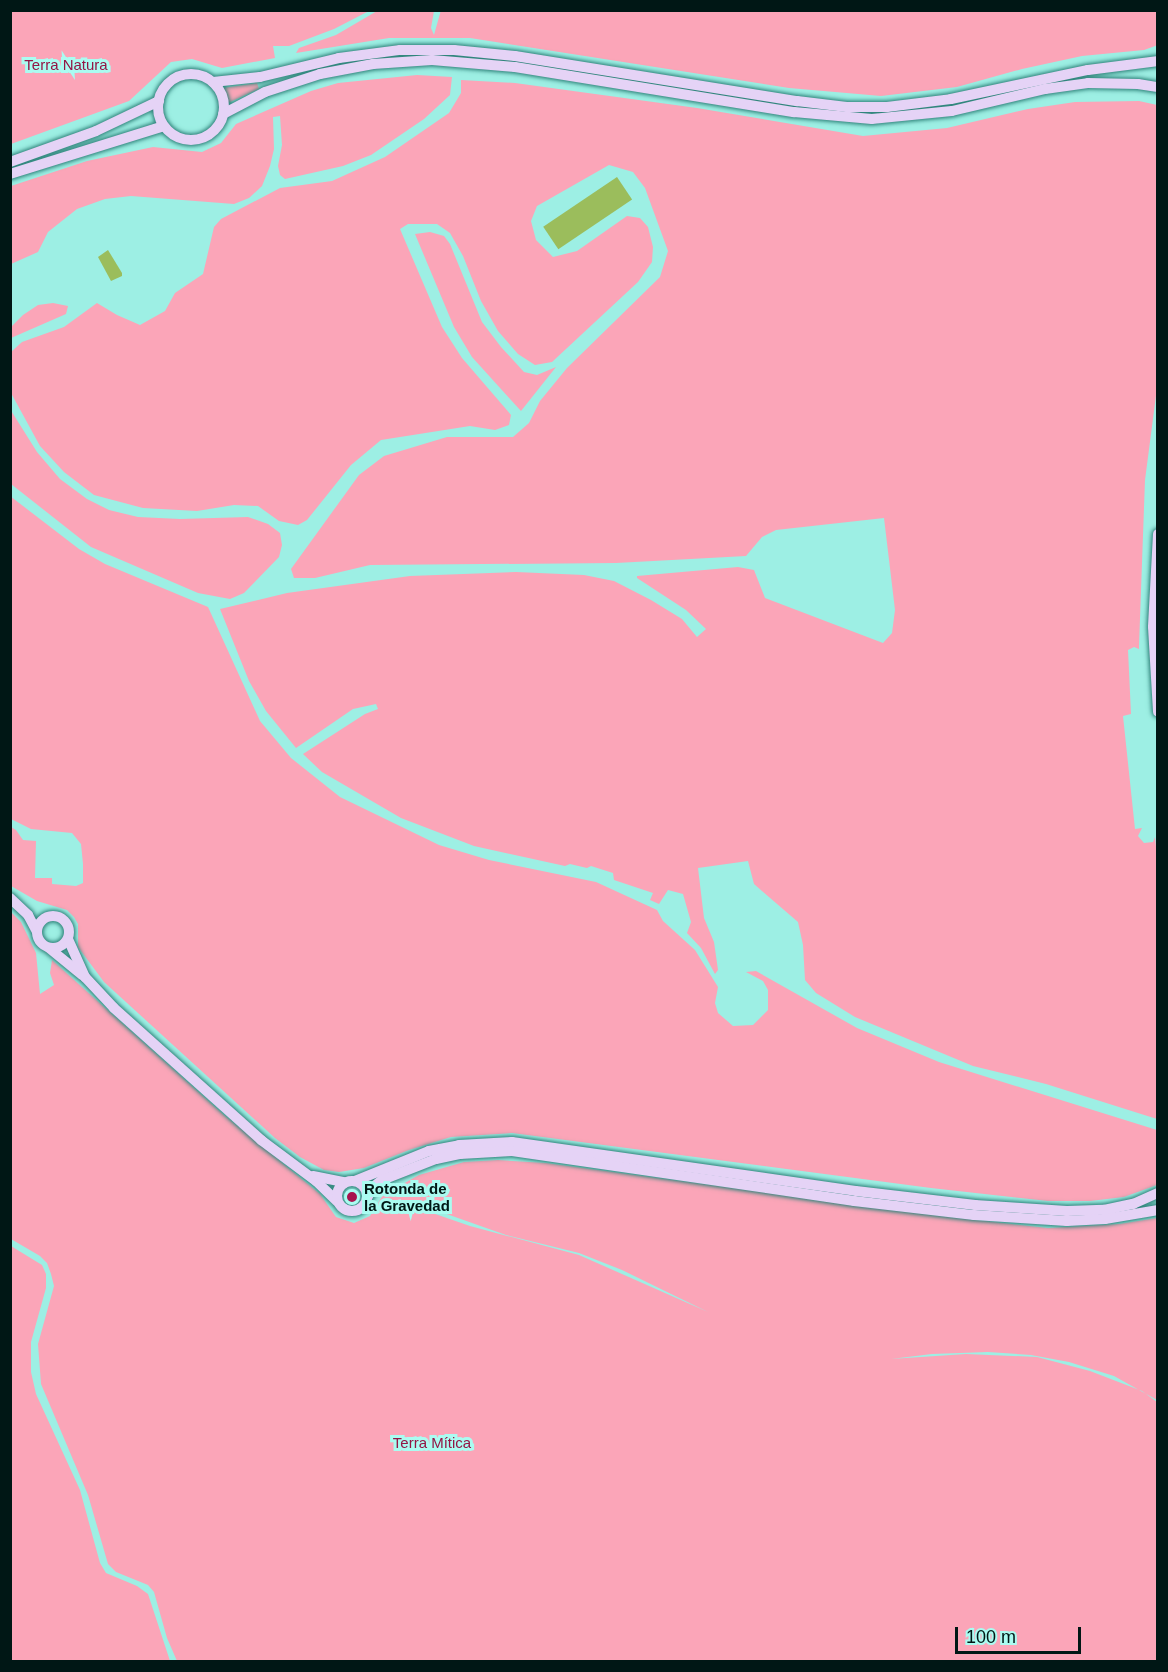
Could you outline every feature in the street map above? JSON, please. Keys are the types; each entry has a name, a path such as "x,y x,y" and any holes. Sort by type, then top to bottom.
{"main road":[{"path":"213,82 260,77 339,58 400,50 454,50 515,56 813,104 887,108 951,99 1088,70 1158,61"},
{"path":"224,114 265,92 320,74 374,64 432,60 515,67 794,112 864,118 921,116 1088,83 1138,84 1158,87"},
{"path":"185,74 201,75 213,82 224,100 224,114 216,128 200,138 180,138 164,126 158,109 165,86 185,74"},
{"path":"10,162 96,131 159,101"},
{"path":"10,174 164,126"},
{"path":"1158,534 1153,627 1158,712"},
{"path":"15,901 61,918 68,924 68,939 85,977"},
{"path":"15,901 37,932 41,944 85,977 114,1008 261,1140 306,1173 342,1208 350,1211 360,1209 373,1187 382,1180 436,1159 460,1154 512,1151 819,1196 974,1215 1067,1221 1105,1219 1158,1210"},
{"path":"37,932 42,920 54,916"},
{"path":"49,948 60,947 68,939"},
{"path":"337,1201 337,1192 350,1182 429,1151 459,1145 512,1142 856,1191 975,1205 1067,1211 1104,1209 1133,1204 1158,1193"},
{"path":"306,1173 331,1181 350,1182 365,1189 367,1198"}],"green space":[{"path":"441,10 1157,10 1158,45 1144,50 1082,56 1022,69 957,87 881,96 789,88 470,38 389,38 296,53 299,48 336,35 377,11 434,11 431,28 434,35"},
{"name":"Terra Natura","path":"10,11 369,11 334,29 289,46 273,46 275,58 222,68 192,59 171,62 129,101 11,144"},
{"path":"417,75 452,77 450,95 424,119 371,155 343,166 285,179 280,175 278,166 282,145 280,116 273,117 274,149 270,166 262,186 249,198 234,204 131,196 105,199 77,209 48,232 38,252 11,264 11,186 87,161 153,147 202,152 221,143 236,124 311,91 338,83"},
{"path":"461,80 515,83 697,108 863,136 947,128 1028,109 1075,102 1139,101 1157,105 1157,388 1145,480 1139,649 1134,647 1128,650 1131,714 1123,716 1135,829 1142,828 1138,836 1144,843 1153,842 1155,837 1157,856 1157,1119 1046,1084 973,1066 855,1017 816,993 805,980 803,945 798,922 754,884 748,861 698,868 704,918 714,942 718,970 715,974 701,948 687,933 691,922 683,894 668,890 659,904 650,900 653,893 614,880 613,873 591,866 587,868 570,864 565,866 474,846 401,818 322,772 303,754 365,714 378,709 376,704 353,709 296,748 266,711 249,681 220,609 287,593 410,576 516,572 584,575 614,581 682,619 697,637 706,629 686,610 637,576 738,567 754,570 765,598 883,643 892,633 895,610 884,518 776,530 762,537 746,556 616,563 370,565 315,578 294,578 291,569 359,475 384,456 447,437 513,437 529,423 540,401 567,368 660,277 668,251 645,188 633,172 609,165 537,206 531,221 536,240 553,257 577,251 627,216 640,218 648,227 653,247 652,262 638,282 552,362 535,365 518,354 498,331 481,301 463,256 450,233 437,224 408,224 400,229 442,327 462,358 511,415 509,425 495,430 470,426 381,440 351,465 307,520 298,525 279,521 258,506 234,505 197,511 143,508 94,495 64,472 40,446 11,393 11,352 22,342 64,327 97,303 140,325 165,311 175,293 203,274 214,227 221,219 280,188 332,181 385,157 449,113 461,93"},
{"path":"257,83 259,89 228,103 222,88"},
{"path":"430,232 444,236 450,244 482,322 524,372 537,375 556,367 521,411 472,357 454,327 415,234"},
{"path":"53,303 68,306 66,314 11,338 11,327 23,315 38,305"},
{"path":"10,409 37,452 60,479 87,499 109,510 138,517 180,519 248,517 268,524 280,533 282,545 279,557 244,593 230,599 198,593 91,547 11,484"},
{"path":"10,496 79,549 105,564 208,607 260,721 291,758 340,797 439,845 489,860 596,882 657,910 663,921 695,950 718,987 715,1003 718,1013 733,1026 753,1025 768,1010 768,990 763,981 746,972 756,971 857,1028 939,1062 1157,1130 1157,1185 1124,1197 1090,1201 1048,1201 931,1188 512,1133 451,1137 409,1150 364,1168 339,1172 324,1170 300,1157 275,1138 104,982 78,947 78,924 67,910 37,901 11,886 11,827 23,840 36,841 35,878 52,878 52,884 76,886 83,883 83,864 81,844 72,833 31,829 11,819"},
{"name":"Terra Mítica","path":"10,911 21,922 36,953 40,994 54,985 50,973 52,960 224,1115 320,1194 336,1217 354,1223 370,1216 383,1195 419,1175 464,1162 498,1160 546,1163 941,1216 1048,1228 1119,1224 1157,1218 1157,1400 1146,1394 1157,1402 1157,1661 177,1661 167,1638 154,1592 148,1585 116,1572 108,1564 88,1495 41,1384 38,1344 54,1286 51,1274 47,1263 40,1256 11,1239","holes":["399,1203 424,1206 506,1235 579,1253 622,1270 708,1312 579,1255 470,1226 415,1207 399,1205 386,1209","988,1352 1031,1355 1069,1362 1114,1376 1138,1390 1090,1371 1037,1357 966,1354 891,1359 932,1354"]},
{"path":"11,1246 42,1265 46,1274 46,1288 31,1342 31,1372 36,1394 80,1490 100,1563 106,1573 137,1586 148,1594 170,1661 11,1661"}],"shaded area":[{"path":"617,177 632,199 558,249 543,227"},
{"path":"108,250 122,273 122,276 111,281 98,257"}],"place":[{"name":"Rotonda de la Gravedad","path":"352,1197"}]}
